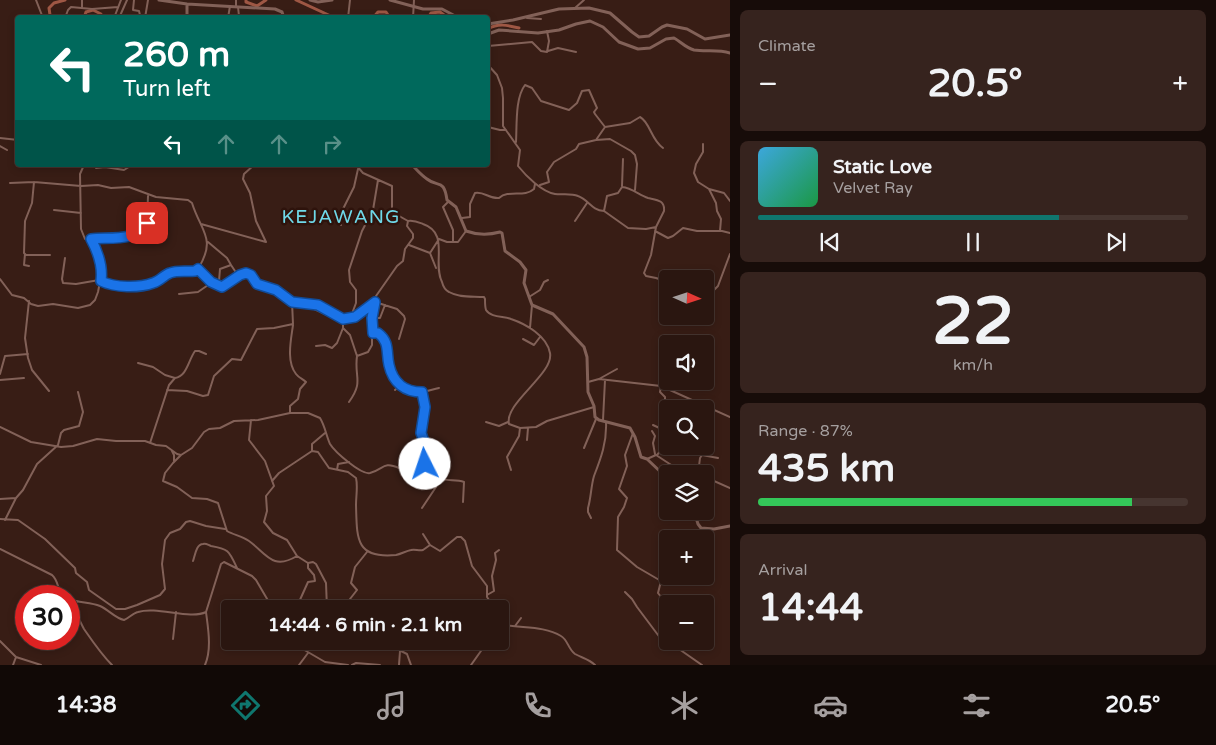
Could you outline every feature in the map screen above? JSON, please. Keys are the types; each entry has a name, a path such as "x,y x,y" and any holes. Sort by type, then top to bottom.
{"street":[{"path":"36,0 42,15"},
{"path":"82,0 82,8"},
{"path":"115,15 121,0"},
{"path":"120,15 127,0"},
{"path":"134,0 133,10 140,12 140,15"},
{"path":"146,15 148,0"},
{"path":"159,0 187,4 278,10 283,15"},
{"path":"236,0 240,15"},
{"path":"310,0 318,2 332,0"},
{"path":"348,15 350,0"},
{"path":"390,0 423,9 442,9 453,15"},
{"path":"413,15 414,0"},
{"path":"575,8 584,0"},
{"path":"186,15 187,4"},
{"path":"228,15 230,6"},
{"path":"66,15 70,8 118,7"},
{"path":"490,24 559,10 595,8 610,12 640,37 649,36 668,25 687,29 705,39 730,35"},
{"path":"525,17 541,19"},
{"path":"490,33 499,30 541,32 592,22 602,27 619,42 638,49 650,48 666,39 674,38 687,48 693,50 722,50 730,53"},
{"path":"547,31 548,51"},
{"path":"490,46 532,42 545,53 558,48 576,52"},
{"path":"490,67 497,75 502,88 504,102 502,122 520,152 517,160 518,166 535,183 550,192 576,195 596,210 613,215 626,227 646,229 656,227"},
{"path":"516,143 519,101 521,90 525,85 532,88 541,101 569,110 577,103 582,91 589,90 597,108 594,113 605,126"},
{"path":"605,126 630,123 640,117 646,121 656,142 663,148"},
{"path":"596,140 605,126"},
{"path":"490,128 506,130"},
{"path":"0,138 15,140"},
{"path":"540,185 549,182 548,172 556,160 576,150 580,144 596,140 613,139 634,154 637,164 635,190"},
{"path":"702,144 703,152 696,164 694,173 698,182 709,189 726,194 730,200"},
{"path":"0,146 7,150"},
{"path":"604,211 607,196 618,193 622,187 623,159"},
{"path":"83,167 80,174 81,213 82,233 85,239 129,236 139,232 147,223 148,195"},
{"path":"105,167 124,170 129,167"},
{"path":"201,224 266,242 256,221 250,193 243,179 244,174 252,167"},
{"path":"414,167 429,181 442,185 448,202 456,207 466,231 474,234 502,233 505,251 520,262 526,270 524,283 532,306 530,328"},
{"path":"341,225 340,215 354,187 358,169 368,176 392,186 392,213 408,221 415,220 427,225 435,232 440,244 437,270"},
{"path":"355,317 353,311 356,303 356,290 350,282 349,270 362,231 373,210 378,180"},
{"path":"30,266 24,265 25,221 32,203 34,182"},
{"path":"10,183 34,182 111,188 129,187 163,199 190,202 208,242 227,258 235,271 235,278"},
{"path":"462,218 470,218 470,204 475,193 483,192 491,198 499,198 505,194 525,194 532,192 535,183"},
{"path":"622,187 635,190 648,198 656,198 664,206 664,212 656,227 651,255 645,269 646,276 659,279"},
{"path":"709,189 721,219 720,231"},
{"path":"448,202 443,207 453,230 453,241"},
{"path":"575,221 586,202"},
{"path":"54,210 81,213"},
{"path":"357,356 365,354 371,349 372,318 375,302 378,292 397,266 403,261 413,236 406,226 408,221"},
{"path":"655,231 670,238 683,228 700,232 720,231 730,233"},
{"path":"439,239 447,242 460,241 466,231"},
{"path":"0,278 12,295 24,298 31,304 38,306 53,304 78,308 87,307 95,300 101,281 102,269 98,253 91,239"},
{"path":"430,253 439,239"},
{"path":"64,258 63,283 76,284 101,281 123,286 139,285 153,283 169,273 195,271 204,258 208,242"},
{"path":"408,245 430,253 444,286 449,292 464,296 484,297 488,312 509,318 530,328 548,346 550,354 549,364 513,410 508,422 499,426 486,422"},
{"path":"25,254 50,255"},
{"path":"714,290 718,286 730,254"},
{"path":"221,287 220,269 231,265"},
{"path":"198,269 211,282 221,287 243,273 249,274 257,284 276,290 292,302 318,305 343,319 355,317 375,302"},
{"path":"529,297 540,290 544,282 548,280"},
{"path":"179,294 198,292 211,282"},
{"path":"29,301 25,338 28,354 32,370 49,391"},
{"path":"290,413 290,406 298,399 300,389 306,382 296,374 291,362 292,302"},
{"path":"375,302 397,310 404,316 399,340"},
{"path":"372,318 380,318 385,305"},
{"path":"532,306 553,314 582,343 587,357 588,392 596,419 584,448"},
{"path":"312,308 329,316 333,313"},
{"path":"316,346 325,345 332,348 337,343 343,328 343,319"},
{"path":"167,390 187,391 203,396 208,395 214,376 232,359 241,360 257,329 293,324"},
{"path":"343,328 350,335 357,356 358,389 350,402"},
{"path":"373,333 378,333 385,341 388,349 389,365 400,385 407,390 422,392 439,388"},
{"path":"523,339 534,345 540,337"},
{"path":"138,363 153,368 165,375 179,378 185,373 188,361 195,351 206,354"},
{"path":"0,374 5,356 28,354"},
{"path":"588,382 599,379 617,369"},
{"path":"0,380 24,378"},
{"path":"150,443 167,390 175,378"},
{"path":"599,379 659,386"},
{"path":"592,518 588,508 594,478 606,437 604,421 605,380"},
{"path":"395,390 400,385"},
{"path":"669,390 730,417"},
{"path":"5,520 37,464 57,446 61,433 64,430 77,427 81,421 83,412 78,392"},
{"path":"422,392 425,407 421,433 425,444 425,464 430,473 437,478 464,482 463,502"},
{"path":"508,422 510,425 520,428 537,427 547,421 593,404"},
{"path":"297,556 285,562 268,558 248,540 228,532 225,528 218,503 212,500 192,498 177,487 163,481 165,473 181,455 192,448 205,431 220,428 234,421 252,420 290,413 308,413 320,418 325,433 336,452 364,472 368,473 385,465 399,468"},
{"path":"596,419 630,428 641,457 646,458 659,470"},
{"path":"252,420 249,440 265,461 273,488 266,496 267,511 264,522 273,533 287,540 297,556 308,563 316,564 327,588 327,600"},
{"path":"653,425 659,428"},
{"path":"0,427 32,442 57,446 73,446 97,439 144,441 156,446 166,446 174,455 173,463"},
{"path":"511,470 507,455 518,436 520,428"},
{"path":"527,440 528,428"},
{"path":"652,431 655,436 653,444 656,455 671,465"},
{"path":"312,451 312,444 325,433"},
{"path":"633,433 625,455 627,466 619,489 627,498 618,517 617,550 637,567 661,581 658,593 660,595"},
{"path":"170,450 181,455"},
{"path":"272,481 279,473 312,451 318,452 329,468 351,474 357,480 356,524 362,547 367,552 396,555 413,550 423,550 430,545"},
{"path":"646,458 656,455 659,452"},
{"path":"700,465 702,455 718,458"},
{"path":"337,470 338,464 350,462"},
{"path":"422,508 436,487 437,478"},
{"path":"714,481 730,488"},
{"path":"0,499 16,498"},
{"path":"0,519 14,519 22,522 45,539 75,568 76,573 87,582 89,590 114,608 125,609 157,596 165,589 162,564 165,540 170,533 180,529 186,522 190,521 206,526 225,528"},
{"path":"697,520 701,528 714,529 730,526"},
{"path":"423,534 430,545 440,552 457,537 463,539 472,566 487,586 487,595 490,600"},
{"path":"193,561 197,549 200,545 205,544 224,548 233,559 238,570"},
{"path":"0,549 52,575 57,580 58,585"},
{"path":"487,595 494,591 492,576 496,560 495,553 499,550"},
{"path":"350,600 357,590 351,583 353,571 367,552"},
{"path":"205,665 209,635 206,612 221,564 226,562 252,576 268,600"},
{"path":"300,600 308,582 315,581 314,575 308,568 308,563"},
{"path":"625,592 632,598 661,639 683,651 702,665"},
{"path":"80,602 101,606 124,620 135,612 144,611 199,614 206,612"},
{"path":"133,607 135,612"},
{"path":"173,639 176,612"},
{"path":"514,626 521,618"},
{"path":"80,621 98,650 112,665"},
{"path":"509,625 535,628 559,635 566,640 572,652 588,659 595,665"},
{"path":"0,640 16,657 41,665"},
{"path":"303,650 325,662 350,665 356,663 380,665"},
{"path":"470,665 481,650"},
{"path":"399,665 400,651 406,654 411,665"},
{"path":"299,665 308,653"},
{"path":"13,665 16,657"}],"waterway":[{"path":"50,15 49,8 54,3 65,0"},
{"path":"246,0 246,2 257,6 266,0"},
{"path":"296,0 328,15"},
{"path":"85,15 86,12 93,10 101,15"},
{"path":"376,15 378,12 386,12 388,15"},
{"path":"430,15 431,13 440,12 444,15"},
{"path":"490,28 503,25 519,28"}],"district":[{"name":"KEJAWANG","path":"341,217"}],"route":[{"path":"147,223 139,232 132,235 91,239 98,253 102,269 101,281 123,286 139,285 156,282 169,273 195,271 198,269 211,282 218,287 222,287 243,273 246,273 251,275 257,284 276,290 290,302 318,305 343,319 355,317 375,302 372,318 373,333 378,333 385,341 388,349 389,365 394,377 404,389 422,392 425,407 421,436 425,444 425,464"}]}
